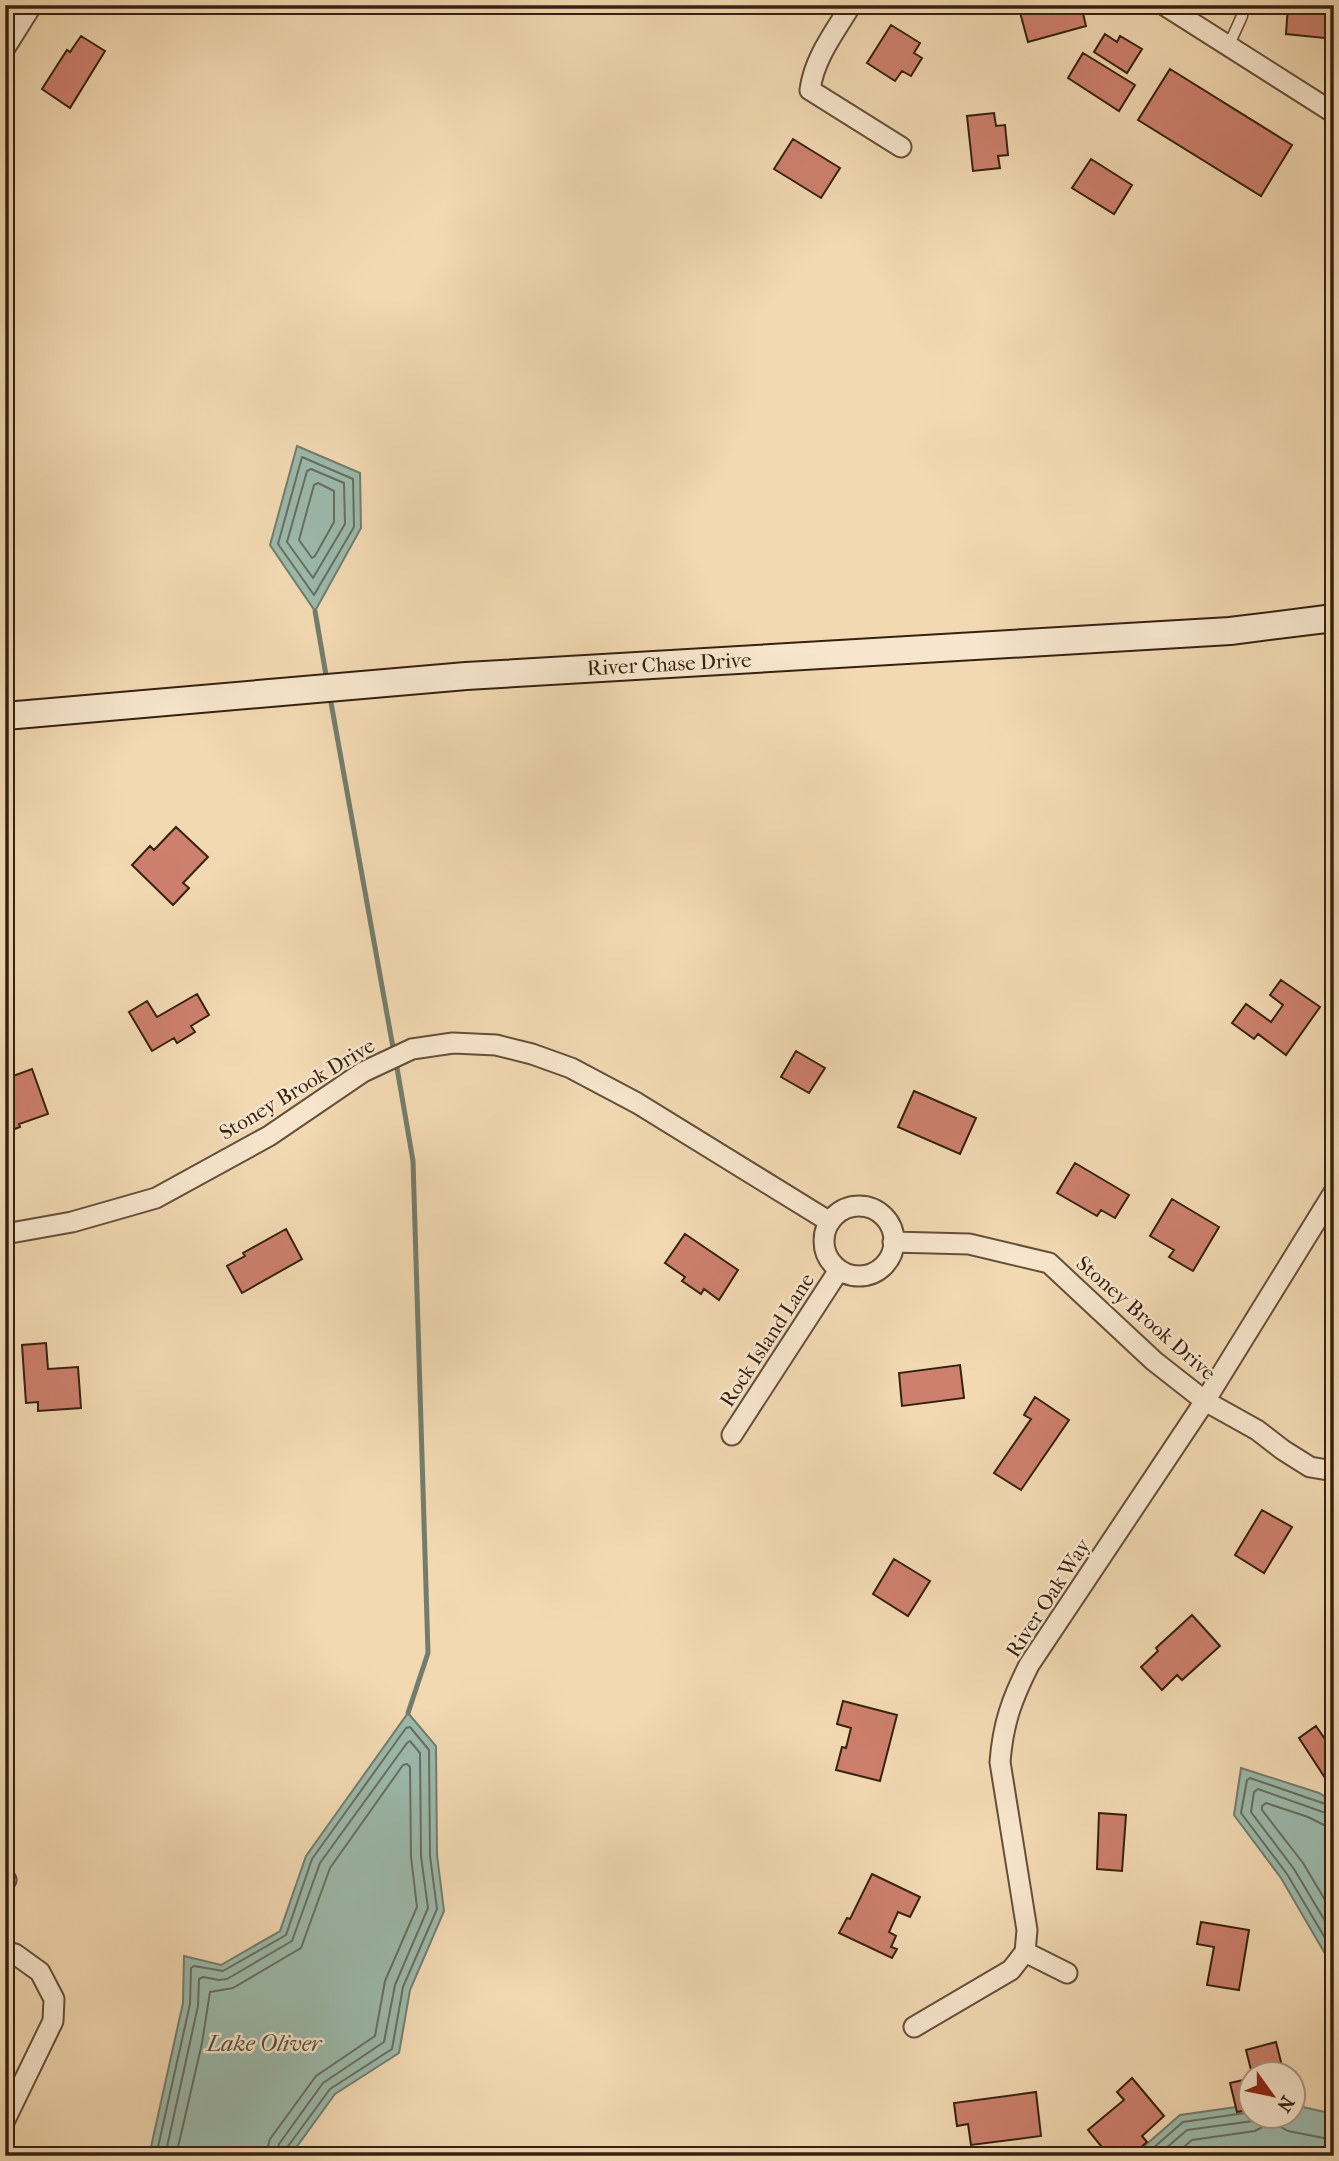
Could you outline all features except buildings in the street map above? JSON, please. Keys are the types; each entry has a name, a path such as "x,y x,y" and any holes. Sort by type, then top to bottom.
{"street":[{"path":"5,48 32,5"},
{"path":"851,5 817,60 810,90 901,147"},
{"path":"1164,5 1334,113"},
{"name":"River Chase Drive","path":"5,716 466,676 1230,631 1334,618"},
{"name":"Stoney Brook Drive","path":"5,1234 72,1222 156,1198 269,1136 363,1072 412,1049 453,1043 496,1045 571,1068 637,1103 830,1222"},
{"name":"River Oak Way","path":"1025,1952 1027,1930 1000,1762 1011,1702 1029,1665 1205,1401 1334,1192"},
{"path":"858,1206 879,1213 892,1231 893,1242 887,1262 870,1274 859,1276 839,1270 831,1263 824,1243 830,1222 837,1213 847,1208 858,1206"},
{"name":"Stoney Brook Drive","path":"893,1242 969,1244 1049,1263 1154,1361 1205,1401 1257,1430 1310,1467 1334,1471"},
{"name":"Rock Island Lane","path":"732,1435 839,1270"},
{"path":"5,1951 15,1954 40,1972 54,1999 53,2021 5,2120"},
{"path":"915,2027 1011,1970 1025,1952 1067,1973"}],"lane":[{"path":"1228,47 1242,16 1242,5"}],"water":[{"path":"297,446 360,473 361,528 315,611 270,545"},
{"name":"Lake Oliver","path":"408,1713 436,1746 437,1855 444,1911 410,1990 399,2053 335,2094 290,2156 149,2156 183,2003 184,1956 221,1965 280,1931 306,1856"},
{"path":"1241,1768 1319,1793 1334,1802 1334,1969 1281,1878 1234,1815"},
{"path":"1238,2107 1238,2130 1308,2130 1308,2108 1334,2114 1334,2156 1133,2156 1180,2115"}],"waterway":[{"path":"315,611 327,681"},
{"path":"330,697 394,1053"},
{"path":"396,1062 413,1161 428,1653 408,1713"}]}
